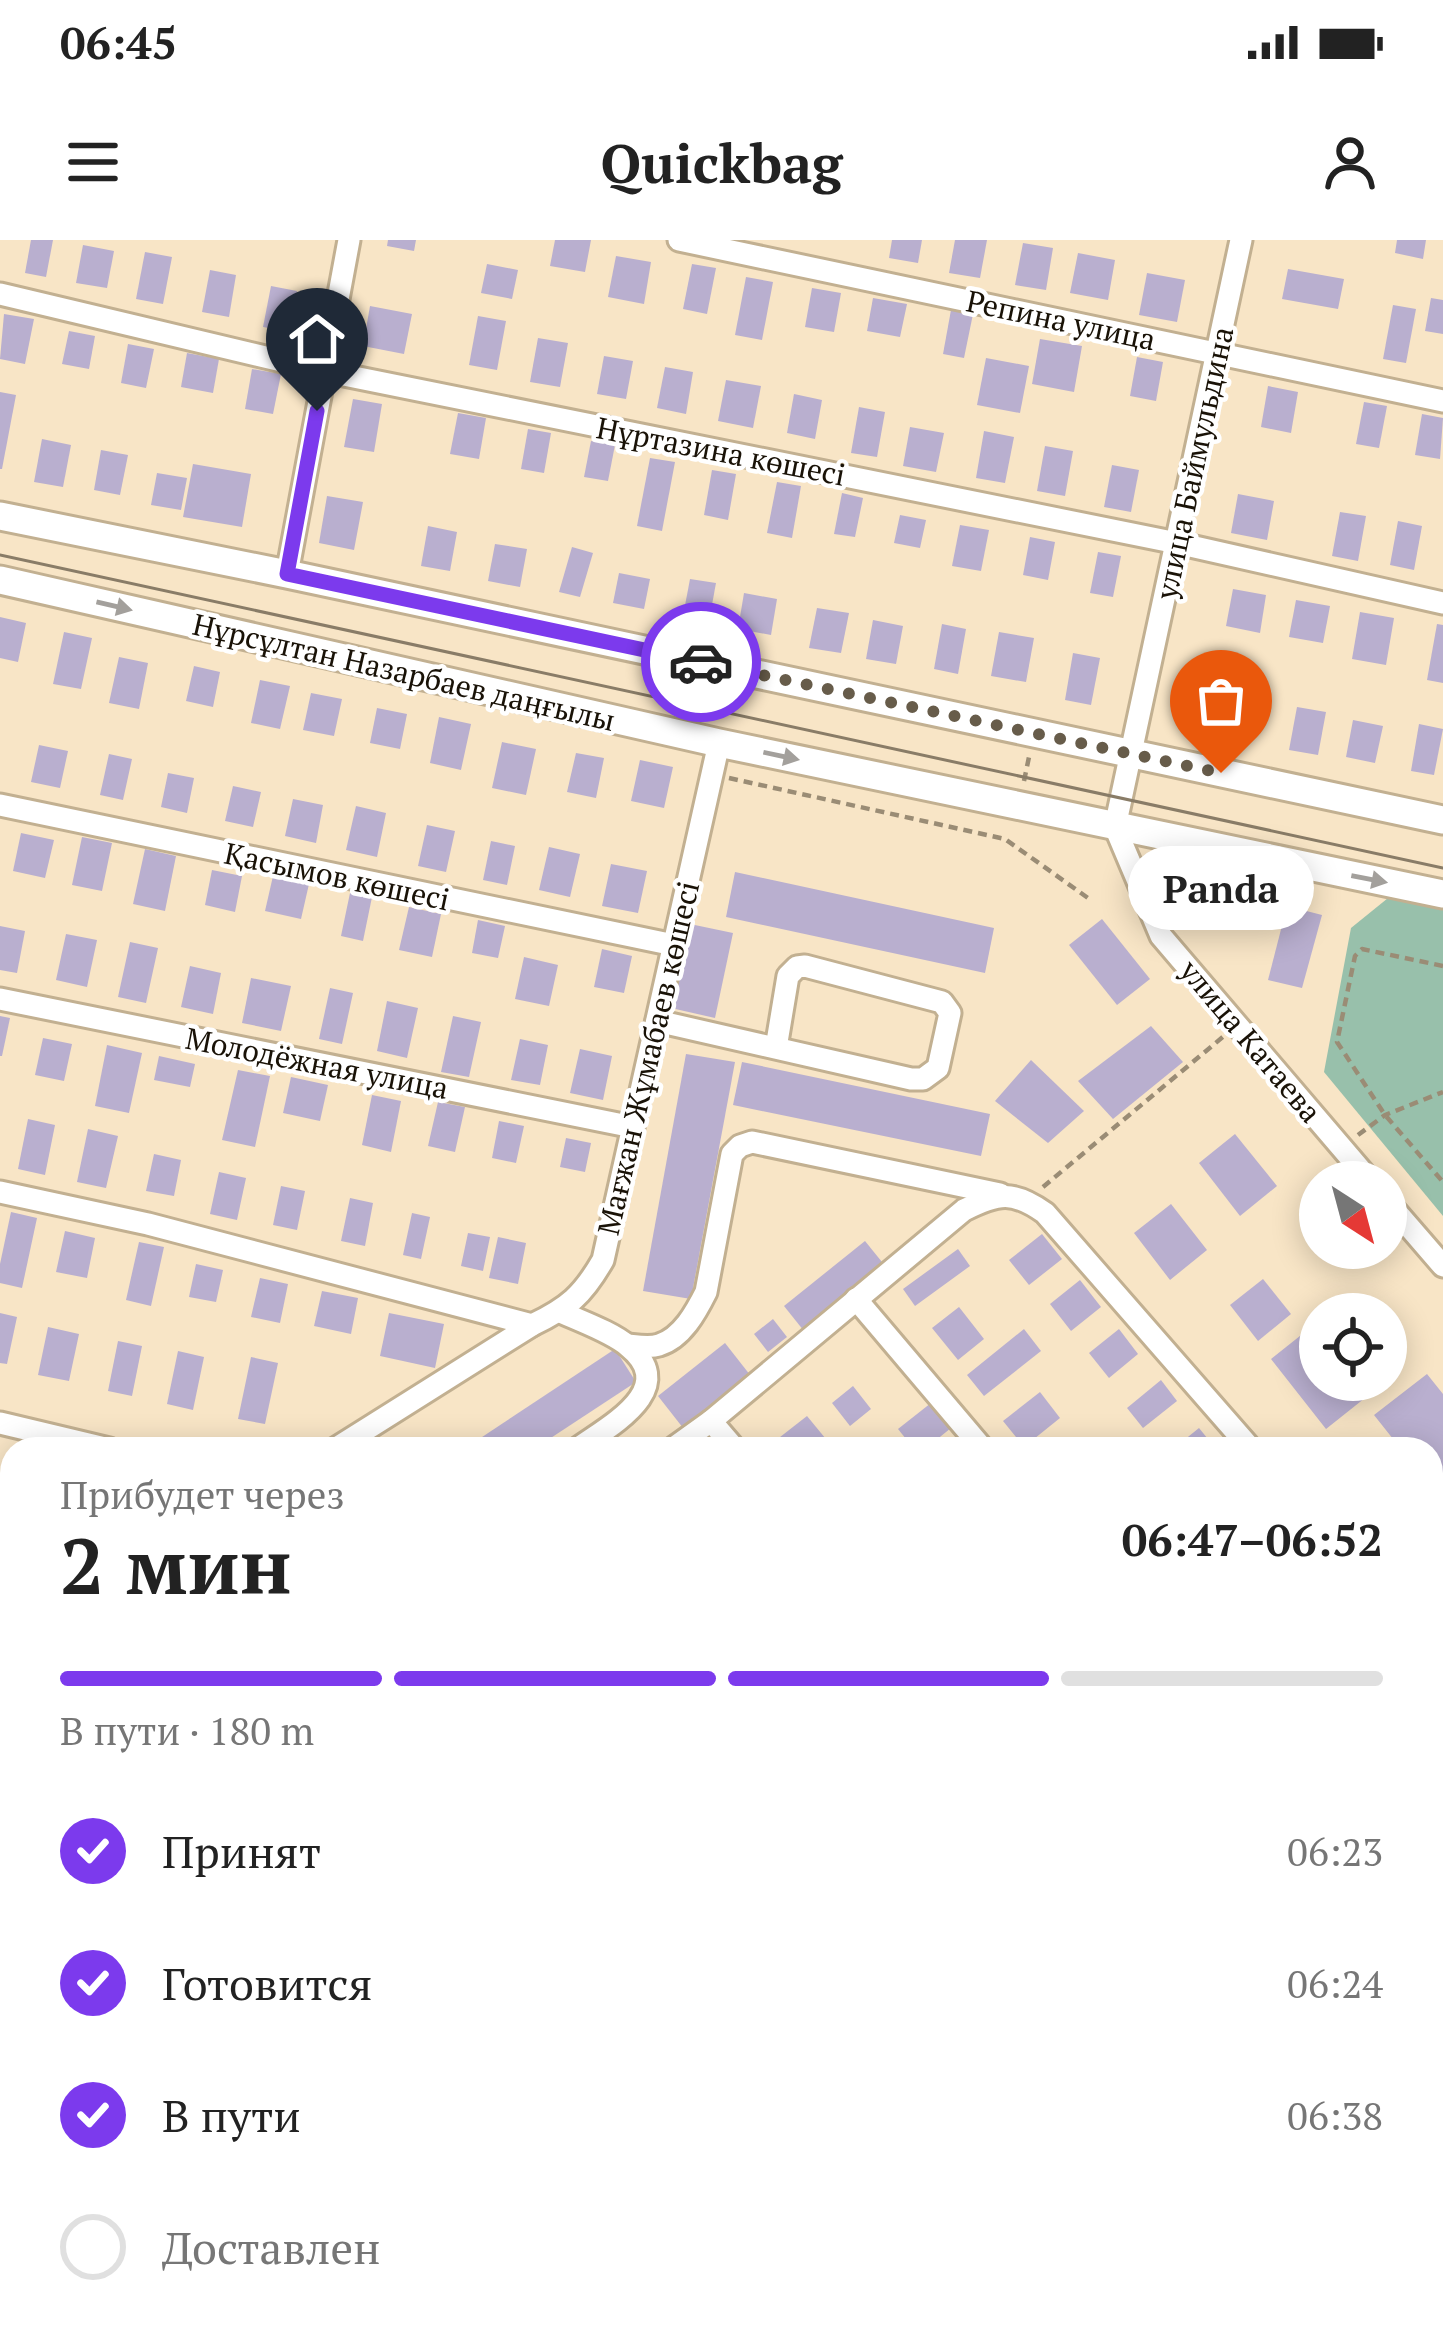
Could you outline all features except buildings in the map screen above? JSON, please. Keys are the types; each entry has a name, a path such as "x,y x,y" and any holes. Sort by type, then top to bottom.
{"main road":[{"path":"0,516 1443,820"},
{"name":"Нұрсұлтан Назарбаев даңғылы","path":"0,580 719,743 1443,894"}],"street":[{"path":"287,574 349,240"},
{"name":"Репина улица","path":"680,240 1443,401"},
{"name":"улица Баймульдина","path":"1115,827 1241,240"},
{"name":"Нұртазина көшесі","path":"0,294 324,370 1177,543 1443,603"},
{"name":"Мағжан Жұмабаев көшесі","path":"354,1437 532,1325 561,1312 585,1290 603,1260 719,743"},
{"name":"Қасымов көшесі","path":"0,805 674,945"},
{"name":"улица Катаева","path":"1115,827 1161,936 1353,1161"},
{"path":"657,1021 911,1079 923,1079 938,1068 950,1013 942,1002 797,967 788,976 776,1048"},
{"name":"Молодёжная улица","path":"0,999 633,1127"},
{"path":"561,1312 628,1345 657,1346 675,1336 706,1292 732,1154 752,1142 1026,1203 1240,1437"},
{"path":"0,1192 148,1224 532,1325"},
{"path":"689,1437 964,1210 990,1197 1026,1203"},
{"path":"1407,1224 1443,1266"},
{"path":"856,1299 973,1437"},
{"path":"595,1437 628,1413 645,1393 648,1378 628,1345"},
{"path":"711,1421 725,1437"},
{"path":"0,1423 59,1437"}],"path":[{"path":"1023,786 1030,751"},
{"path":"712,774 1005,839 1088,898"},
{"path":"1443,966 1362,949 1355,956 1337,1042 1385,1114 1443,1182"},
{"path":"1026,1203 1237,1025"},
{"path":"1341,1147 1385,1114 1443,1092"}],"green space":[{"path":"1393,894 1443,906 1443,1216 1407,1172 1407,1161 1398,1161 1324,1072 1351,928"}],"tram line":[{"path":"0,555 1443,868"}],"way so far":[{"path":"701,662 1221,773"}],"place":[{"name":"Panda","path":"1221,773"}],"route":[{"path":"317,411 287,574 701,662"}]}
